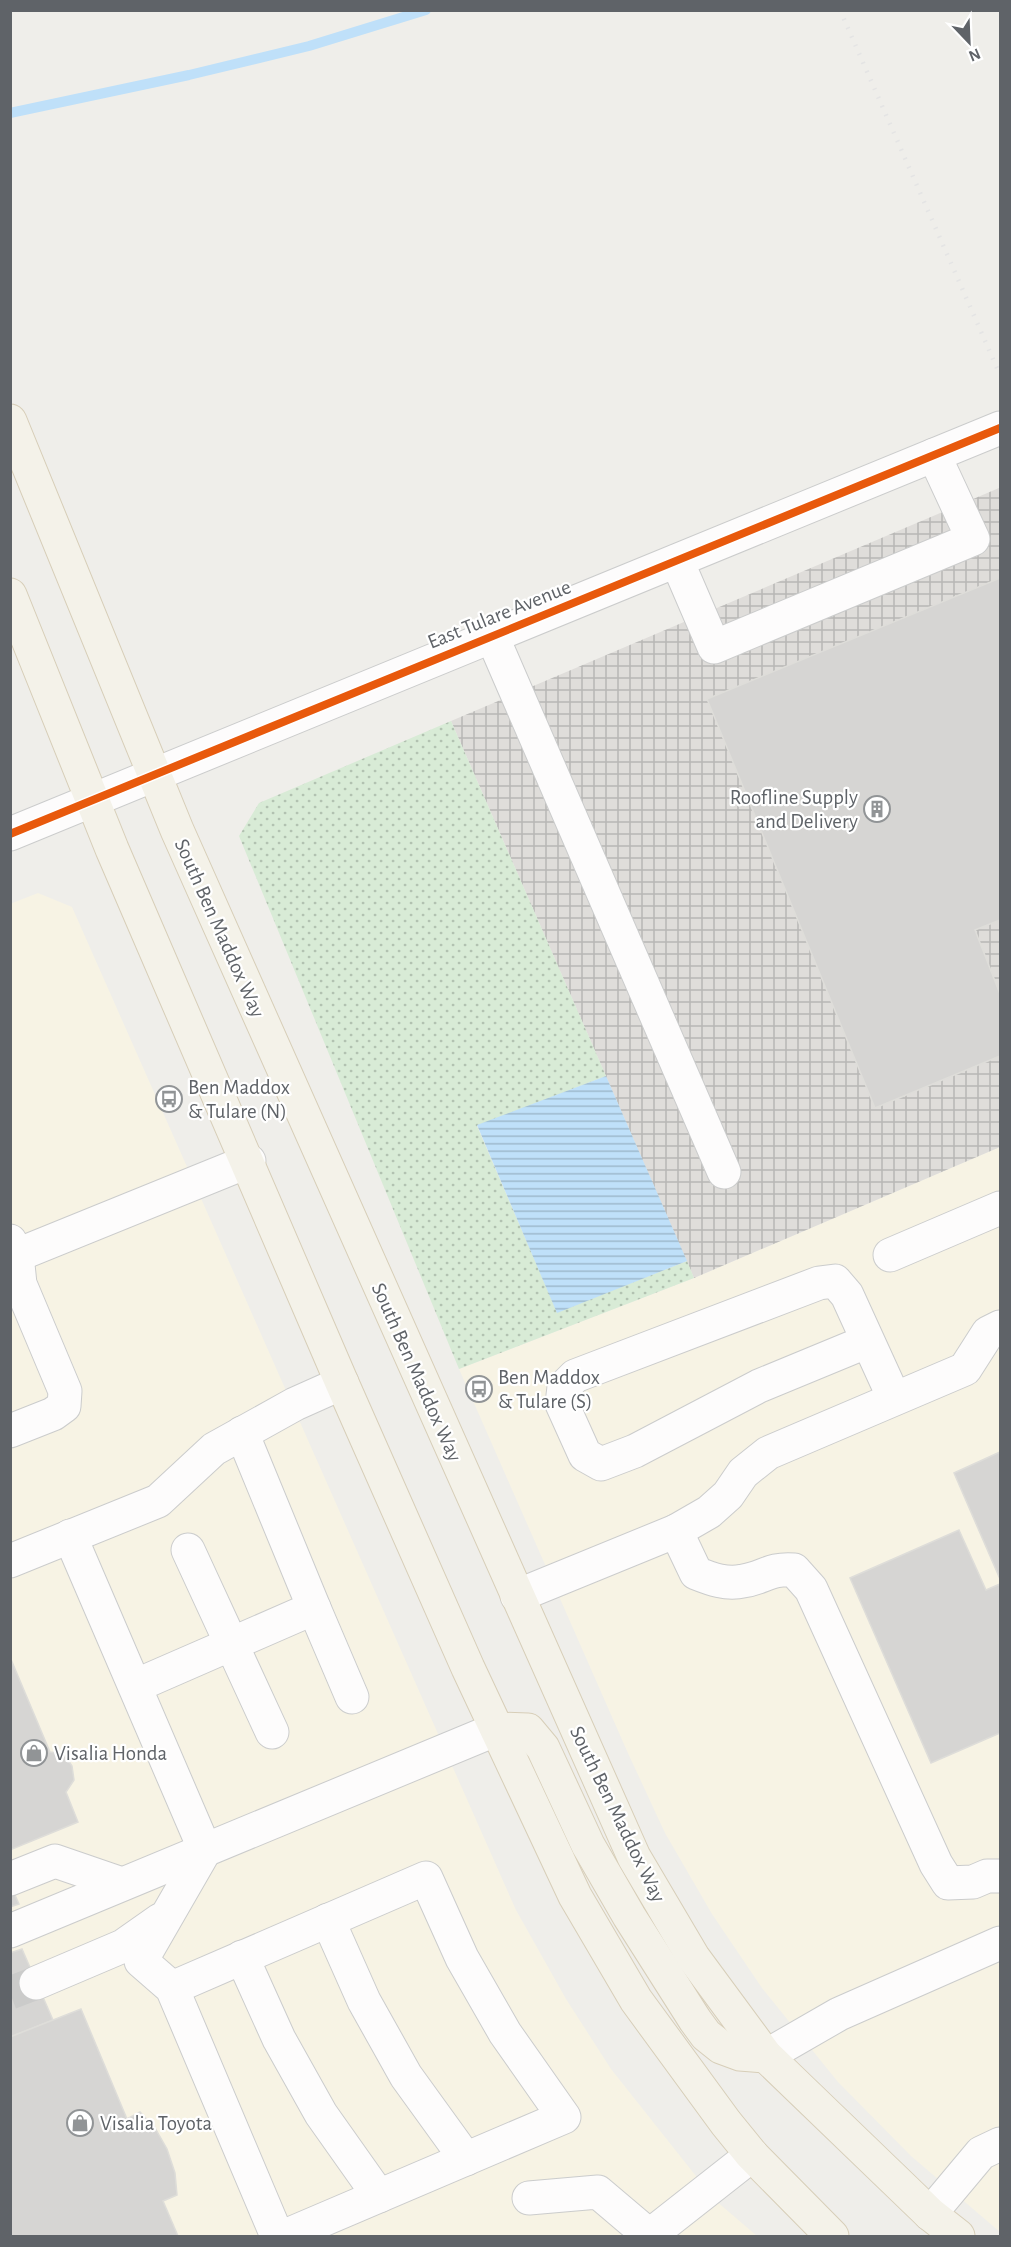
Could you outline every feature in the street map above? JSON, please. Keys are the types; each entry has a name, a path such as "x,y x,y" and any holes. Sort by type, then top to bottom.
{"main road":[{"name":"South Ben Maddox Way","path":"10,421 154,774 303,1117 634,1857 693,1957 766,2056 930,2214 958,2236"},
{"path":"10,596 93,800 342,1383 497,1729 575,1896 636,2000 752,2155 832,2236"},
{"path":"497,1729 528,1730 543,1748 588,1845 611,1886 676,1992 706,2035 722,2047 740,2054 766,2056"}],"street":[{"name":"East Tulare Avenue","path":"10,834 1000,428"},
{"path":"677,561 714,647 973,539 934,455"},
{"path":"492,636 724,1172"},
{"path":"10,1431 53,1414 64,1407 65,1391 20,1284 13,1252 249,1161"},
{"path":"890,1255 1000,1208"},
{"path":"868,1341 759,1386 635,1450 602,1464 585,1455 562,1404 564,1387 575,1376 819,1283 835,1281 847,1295 868,1341 894,1398"},
{"path":"517,1596 675,1531 709,1512 728,1495 743,1473 768,1453 965,1369 988,1333 1000,1327"},
{"path":"10,1561 158,1501 214,1449 295,1404 342,1383"},
{"path":"242,1433 352,1697"},
{"path":"675,1531 696,1573 719,1581 743,1581 776,1569 794,1570 811,1589 936,1864 948,1883 973,1882 1000,1875"},
{"path":"70,1536 205,1850"},
{"path":"188,1550 273,1732"},
{"path":"135,1686 314,1608"},
{"path":"10,1930 497,1729"},
{"path":"205,1850 141,1961 172,1988 277,2236"},
{"path":"10,1879 55,1861 122,1884"},
{"path":"172,1988 426,1878 462,1958 505,2033 564,2117 285,2236"},
{"path":"36,1983 123,1946 166,1915"},
{"path":"328,1920 364,2001 401,2066 466,2159"},
{"path":"766,2056 839,2014 1000,1943"},
{"path":"242,1957 279,2039 321,2114 379,2196"},
{"path":"930,2214 981,2153 1000,2144"},
{"path":"529,2198 598,2192 650,2236 752,2155"}],"shaded area":[{"path":"999,488 1000,1147 694,1278 451,721"},
{"path":"38,893 72,907 516,1910 566,1999 611,2069 715,2200 757,2236 11,2236 10,904"},
{"path":"1000,1147 1000,2232 911,2156 838,2082 762,1988 712,1914 665,1833 459,1369 694,1278"}],"green space":[{"path":"451,721 606,1076 477,1126 557,1312 687,1261 694,1278 459,1369 239,836 259,803"}],"water":[{"path":"606,1076 687,1261 557,1313 477,1125"}],"building":[{"name":"Roofline Supply and Delivery","path":"1000,578 1000,920 975,930 1000,994 1000,1056 875,1108 707,699"},
{"path":"1000,1452 1000,1579 954,1473"},
{"path":"959,1530 986,1590 1000,1584 1000,1733 931,1763 850,1578"},
{"name":"Visalia Honda","path":"10,1657 50,1752 64,1754 72,1766 74,1780 66,1792 78,1822 10,1850"},
{"path":"10,1884 19,1904 10,1907"},
{"path":"22,1949 53,2020 10,2037 10,1953"},
{"name":"Visalia Toyota","path":"81,2009 127,2119 140,2112 155,2128 167,2149 175,2173 177,2195 163,2201 178,2236 10,2236 10,2037"}],"waterway":[{"path":"10,113 189,75 309,46 426,10"}],"tunnel":[{"path":"10,1993 36,1983"}],"railway":[{"path":"840,10 1000,375"}],"cycle path":[{"path":"10,834 1000,428"}],"place":[{"name":"Roofline Supply and Delivery","path":"877,809"},
{"name":"Ben Maddox & Tulare (N)","path":"169,1099"},
{"name":"Ben Maddox & Tulare (S)","path":"479,1389"},
{"name":"Visalia Honda","path":"34,1753"},
{"name":"Visalia Toyota","path":"80,2123"}]}
